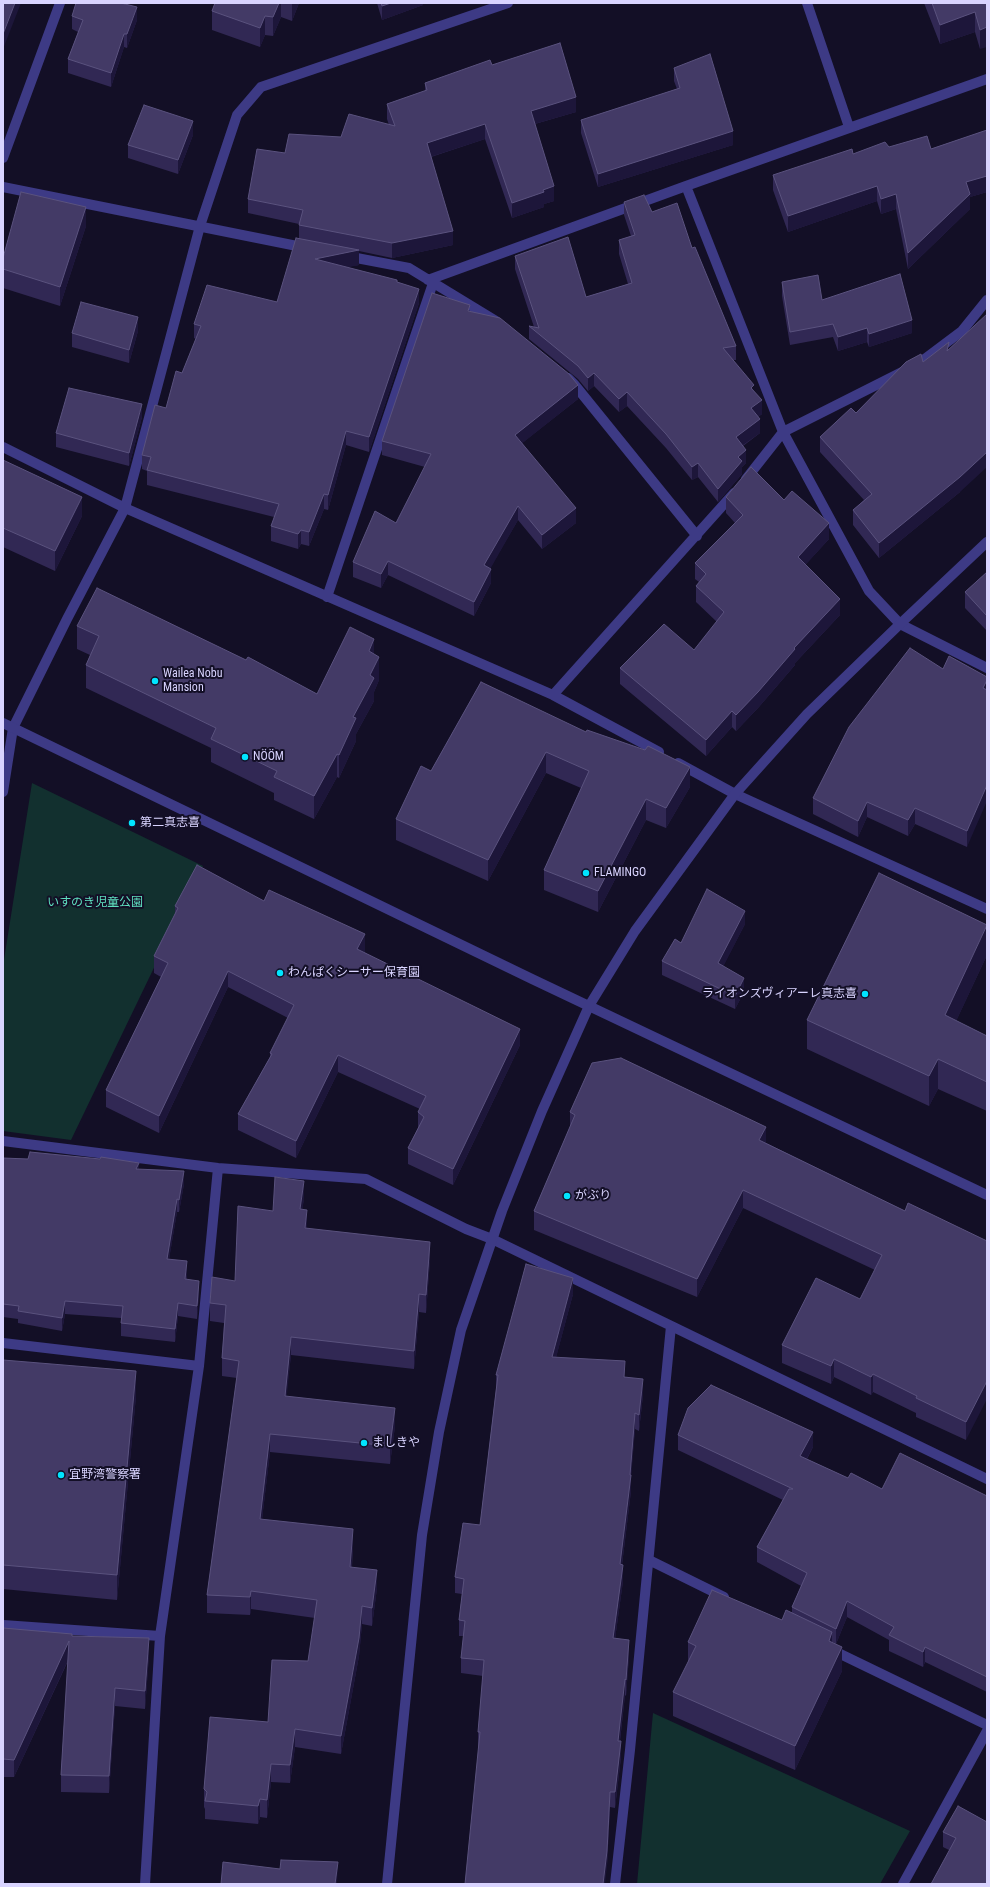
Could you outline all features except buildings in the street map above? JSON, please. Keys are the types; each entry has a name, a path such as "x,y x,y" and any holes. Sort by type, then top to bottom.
{"street":[{"path":"3,158 60,3"},
{"path":"3,792 14,728 67,619 125,508 200,226 237,115 261,87 508,3"},
{"path":"807,3 849,127"},
{"path":"430,281 686,186 987,79"},
{"path":"686,186 783,432 869,591 900,624 987,668"},
{"path":"3,187 316,250"},
{"path":"339,254 408,268 506,329"},
{"path":"327,597 430,281"},
{"path":"553,695 697,536 748,477 783,432 918,364 962,331 987,300"},
{"path":"562,374 574,384 697,536"},
{"path":"3,447 125,508 553,695 735,794 987,909"},
{"path":"387,1884 425,1521 439,1432 461,1330 502,1211 542,1111 589,1006 635,931 735,794 807,714 987,542"},
{"path":"3,724 589,1006 987,1195"},
{"path":"3,1142 218,1168 366,1179 466,1229 492,1239 987,1479"},
{"path":"145,1884 160,1636 199,1366 218,1168"},
{"path":"615,1884 649,1560 671,1326"},
{"path":"3,1343 199,1366"},
{"path":"649,1560 733,1602"},
{"path":"3,1625 160,1636"},
{"path":"818,1642 987,1725"},
{"path":"903,1884 987,1731"}],"green space":[{"name":"いすのき児童公園","path":"32,783 203,866 71,1140 3,1131 3,966"},
{"path":"653,1713 910,1831 880,1884 637,1884"}],"place":[{"name":"Wailea Nobu Mansion","path":"155,681"},
{"name":"NÖÖM","path":"245,757"},
{"name":"第二真志喜","path":"132,823"},
{"name":"FLAMINGO","path":"586,873"},
{"name":"わんぱくシーサー保育園","path":"280,973"},
{"name":"ライオンズヴィアーレ真志喜","path":"865,994"},
{"name":"がぶり","path":"567,1196"},
{"name":"ましきや","path":"364,1443"},
{"name":"宜野湾警察署","path":"61,1475"}]}
